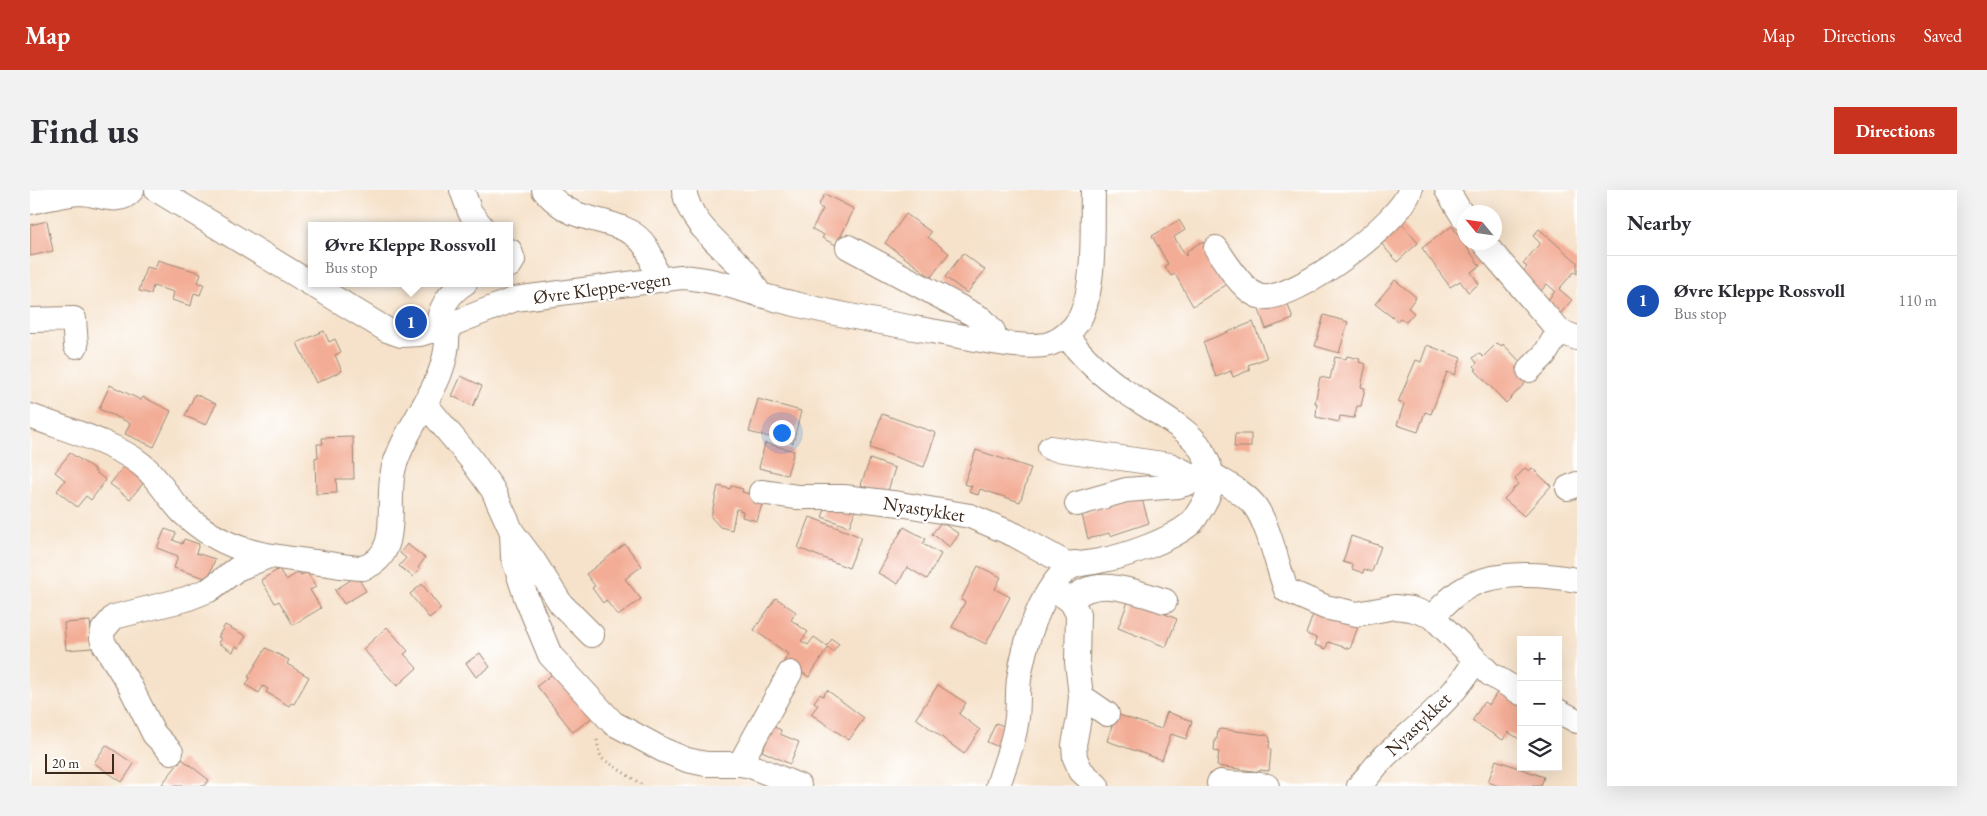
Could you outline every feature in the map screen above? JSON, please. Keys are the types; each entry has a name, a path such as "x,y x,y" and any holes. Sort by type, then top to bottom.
{"street":[{"path":"30,202 81,193 116,199 126,197 132,190"},
{"name":"Øvre Kleppe-vegen","path":"157,190 308,282"},
{"path":"462,190 470,212 478,222"},
{"path":"544,190 559,204 575,214 619,226 634,236 646,246 652,260 656,280"},
{"path":"684,190 696,221 744,270 760,295"},
{"path":"1093,190 1091,269 1087,292 1080,318 1066,335 1078,351 1124,391 1170,420 1192,438 1200,448 1207,477"},
{"path":"1216,248 1242,284 1250,290 1263,297 1285,293 1296,289 1346,258 1392,217 1410,190"},
{"path":"1447,190 1457,206"},
{"path":"848,247 982,318 993,331 995,342"},
{"path":"1490,250 1568,335 1529,370"},
{"name":"Øvre Kleppe-vegen","path":"316,287 387,330 401,335 420,334 442,328 485,309 515,299 681,277 701,278 828,312 995,342 1048,344 1066,335"},
{"path":"30,416 96,441 142,464 182,512 214,538 249,552 363,568 372,565 381,558 387,549 389,540 390,484 394,468 407,434 438,379 447,353 438,317 448,298 459,287"},
{"path":"30,320 74,319 76,346"},
{"path":"425,404 470,458 493,490 512,532 533,560 561,604 592,635"},
{"path":"1050,448 1170,465 1207,477 1243,494 1256,506 1266,527 1286,590 1325,607 1357,614 1395,607 1411,609 1432,616 1474,660 1490,674 1517,691"},
{"path":"1077,504 1126,490 1178,486 1207,477"},
{"name":"Nyastykket","path":"761,492 797,498 844,497 970,516 1015,535 1066,564 1110,558 1159,542 1176,533 1191,523 1208,497 1207,477"},
{"path":"512,532 513,557 526,597 550,655 613,724 663,750 687,760 719,765 740,764 766,771 799,786"},
{"path":"171,752 154,734 129,684 104,644 102,638 103,630 114,617 186,599 209,590 237,570 269,556"},
{"path":"998,786 1016,724 1019,679 1029,631 1062,594 1064,572 1076,563"},
{"path":"1432,616 1449,599 1478,581 1517,576 1557,576 1577,580"},
{"path":"1062,594 1078,593 1094,586 1135,591 1164,601"},
{"path":"1062,594 1078,614 1079,622 1077,662 1081,696 1074,745 1075,758 1081,770 1097,786"},
{"name":"Nyastykket","path":"1359,786 1378,763 1434,711 1461,681 1474,660"},
{"path":"740,764 790,673"},
{"path":"1081,696 1107,714"},
{"path":"1562,714 1577,721"},
{"path":"1221,782 1219,783 1267,786"}],"path":[{"path":"597,735 598,753 603,759 644,786"}],"building":[{"path":"825,194 854,209 838,242 838,246 822,238 824,235 812,229 823,209 818,206"},
{"path":"906,214 931,232 928,237 949,253 931,277 885,243"},
{"path":"1179,220 1185,230 1174,237 1186,256 1187,251 1201,242 1204,243 1229,283 1193,306 1175,274 1171,276 1164,266 1168,264 1152,236"},
{"path":"47,221 53,251 30,256 30,225"},
{"path":"1402,224 1418,243 1397,262 1381,243"},
{"path":"1452,226 1457,233 1457,250 1469,250 1480,266 1471,272 1479,284 1468,292 1460,281 1450,287 1422,248"},
{"path":"1539,229 1577,262 1577,274 1574,272 1559,289 1572,300 1560,314 1546,302 1555,291 1547,284 1540,292 1520,275 1527,267 1523,264 1540,243 1533,236"},
{"path":"963,253 985,270 967,293 945,277"},
{"path":"158,260 201,273 198,283 204,284 200,295 194,293 191,306 172,300 174,292 153,286 151,294 139,291 146,267 155,269"},
{"path":"1395,280 1416,297 1408,308 1414,313 1406,322 1400,318 1397,321 1375,304"},
{"path":"1285,297 1293,319 1266,329 1258,307"},
{"path":"1324,315 1348,322 1339,353 1315,346"},
{"path":"1253,322 1267,358 1248,365 1250,370 1233,377 1231,371 1216,377 1203,342"},
{"path":"324,331 329,342 335,339 341,352 335,355 342,371 316,383 297,343"},
{"path":"1497,343 1502,346 1503,344 1533,375 1506,403 1475,370 1477,369 1474,366 1477,363 1473,358 1479,353 1483,357"},
{"path":"1427,345 1461,358 1455,375 1447,372 1431,414 1425,412 1418,432 1397,425 1404,404 1398,402 1416,360 1421,362"},
{"path":"1347,356 1360,359 1359,362 1366,364 1361,387 1365,388 1361,406 1357,406 1354,418 1340,416 1339,422 1316,417 1317,403 1315,403 1320,377 1330,379 1335,357 1346,359"},
{"path":"461,376 482,386 473,406 452,396"},
{"path":"110,385 141,400 143,397 171,411 154,447 125,434 130,423 99,409"},
{"path":"195,394 216,404 206,425 185,416"},
{"path":"758,399 801,411 793,443 749,432"},
{"path":"882,414 936,433 924,467 870,448"},
{"path":"1235,434 1251,434 1251,447 1234,447"},
{"path":"353,437 354,479 336,479 337,493 316,494 315,458 318,457 317,444 323,444 322,438"},
{"path":"765,443 794,451 787,475 759,468"},
{"path":"976,450 1031,468 1020,502 980,489 978,495 969,492 972,486 964,484"},
{"path":"70,453 96,470 94,471 106,480 91,500 86,496 77,507 57,491 65,480 55,472"},
{"path":"870,459 895,468 887,494 861,485"},
{"path":"126,464 146,480 130,499 110,484"},
{"path":"1525,468 1529,471 1532,468 1551,486 1524,516 1504,499 1518,484 1515,479"},
{"path":"718,486 730,489 731,486 743,489 742,492 764,498 757,521 742,517 743,511 736,509 732,530 720,527 711,517"},
{"path":"1141,496 1149,523 1110,536 1109,533 1088,539 1082,515"},
{"path":"829,499 856,509 849,527 822,517"},
{"path":"810,517 861,537 849,568 798,548"},
{"path":"941,522 959,534 950,547 932,534"},
{"path":"904,527 926,539 923,544 941,554 927,579 907,567 898,584 878,573"},
{"path":"165,529 176,533 173,540 182,544 184,539 199,544 196,553 215,559 208,579 174,568 178,556 157,548"},
{"path":"1351,536 1381,546 1372,572 1364,569 1363,573 1352,569 1353,565 1343,562"},
{"path":"407,544 425,558 418,568 420,569 413,577 399,566 406,558 400,553"},
{"path":"625,544 642,566 625,579 641,599 618,616 606,600 603,603 592,588 595,586 586,574"},
{"path":"978,566 1001,577 995,589 1010,597 986,644 952,627 965,602 961,600"},
{"path":"279,569 286,580 299,572 301,575 307,572 316,587 310,590 321,608 293,625 279,601 275,603 261,580"},
{"path":"357,576 366,591 344,604 335,590"},
{"path":"422,584 441,609 429,618 410,594"},
{"path":"776,598 796,612 791,620 808,632 801,641 808,645 814,637 827,646 832,639 839,644 833,652 828,648 809,677 784,661 788,654 754,630"},
{"path":"1129,599 1177,619 1166,647 1118,628"},
{"path":"1315,609 1359,624 1350,649 1328,642 1326,649 1315,645 1317,638 1306,634"},
{"path":"90,621 92,648 66,650 64,623"},
{"path":"225,625 246,636 239,648 236,646 233,652 218,643 221,638 218,637"},
{"path":"387,627 408,651 404,654 417,668 397,686 363,649"},
{"path":"266,648 289,660 287,664 309,677 294,704 291,703 289,706 266,692 268,689 263,686 259,693 246,685 250,678 248,677"},
{"path":"480,653 490,667 476,677 466,663"},
{"path":"555,672 593,717 573,732 537,686"},
{"path":"938,685 966,703 959,714 980,730 964,754 916,718"},
{"path":"827,690 864,718 849,740 811,714 818,705 814,702 820,694 823,696"},
{"path":"1498,691 1517,703 1517,738 1508,732 1503,740 1472,721 1484,702 1489,705"},
{"path":"1167,712 1192,721 1186,739 1171,734 1162,760 1107,741 1116,714 1161,729"},
{"path":"996,723 1009,728 1001,748 987,742"},
{"path":"770,725 781,730 780,734 799,742 790,764 762,751 771,732"},
{"path":"1218,730 1267,735 1270,738 1269,747 1271,750 1269,771 1260,770 1260,772 1217,766 1219,752 1214,751 1215,739 1217,739"},
{"path":"106,745 134,764 122,782 94,763"},
{"path":"182,759 209,780 204,786 165,786 162,784"},
{"path":"1496,760 1517,767 1517,771 1527,771 1544,777 1541,786 1499,786 1488,782"}],"place":[{"name":"Øvre Kleppe Rossvoll","path":"411,322"}]}
